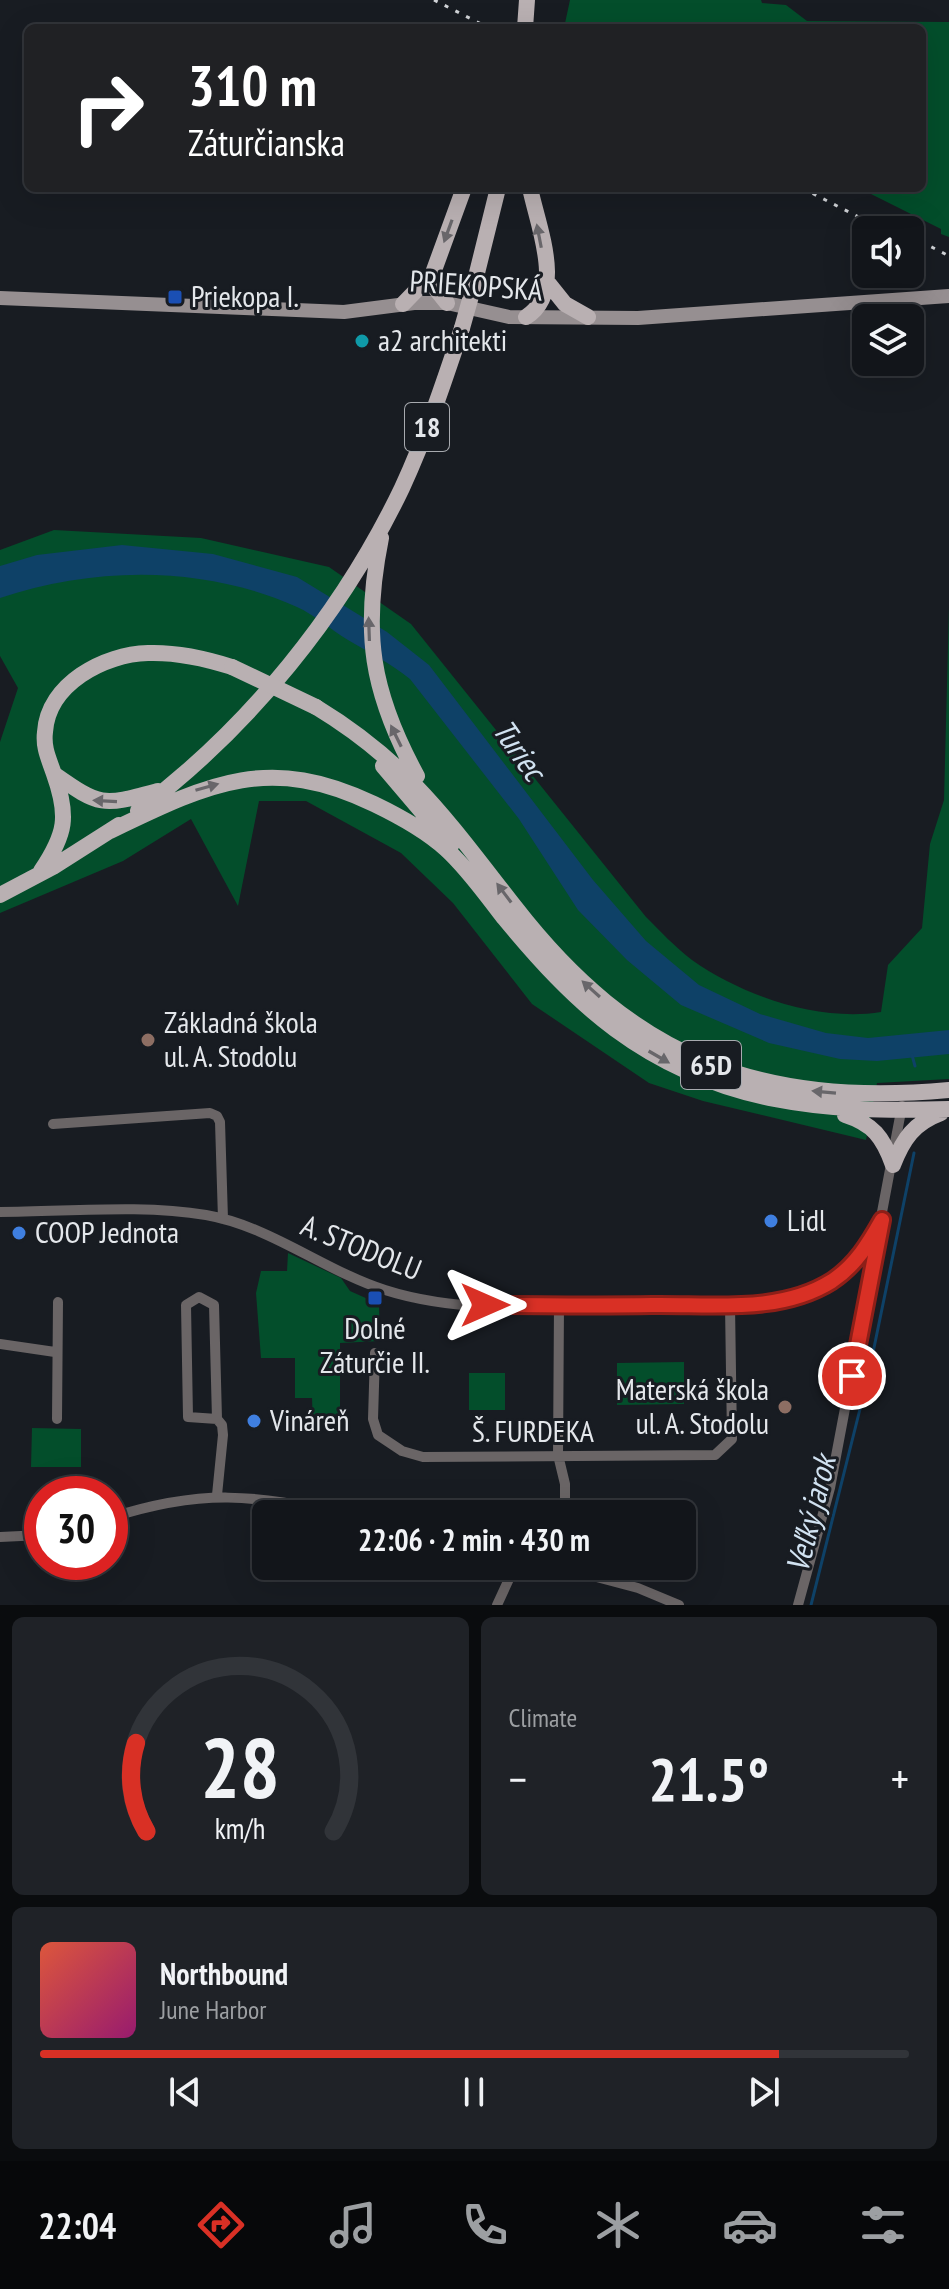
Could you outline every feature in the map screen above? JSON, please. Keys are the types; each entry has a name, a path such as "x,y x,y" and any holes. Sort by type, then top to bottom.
{"main road":[{"path":"525,24 528,3"},
{"path":"403,304 433,273 463,192"},
{"name":"18","path":"0,895 38,876 110,831 163,790 246,715 307,642 384,523 416,456 462,328 497,192"},
{"path":"531,192 549,284 565,304 588,317"},
{"path":"433,273 435,288 447,303"},
{"path":"526,317 540,309 549,284"},
{"path":"384,523 372,580 369,614 376,677 394,735 425,792"},
{"path":"38,876 57,847 64,826 44,742 48,713 60,693 85,672 144,653 189,656 232,667 316,707 371,742 425,792"},
{"path":"353,732 416,800 482,889"},
{"path":"54,774 95,801 126,800 163,790"},
{"path":"110,831 216,784 243,779 296,779 354,795 412,825 446,849 482,889"},
{"name":"65D","path":"425,792 554,953 595,994 640,1028 699,1061 754,1080 829,1093 949,1090"},
{"name":"65D","path":"482,889 556,977 582,1003 632,1041 670,1063 717,1084 777,1101 828,1109 949,1109"},
{"path":"828,1109 869,1124 883,1139 893,1165"},
{"path":"893,1165 906,1136 917,1124 949,1109"}],"street":[{"name":"PRIEKOPSKÁ","path":"0,298 344,312 403,304 447,303 493,316 588,317 696,315 949,296"},
{"path":"798,1605 830,1488 893,1165 902,1093"},
{"path":"53,1124 210,1113 217,1116 223,1219"},
{"name":"A. STODOLU","path":"0,1212 167,1211 223,1219 369,1284 411,1297 461,1305 730,1305 785,1300 831,1282 853,1265 882,1220"},
{"path":"217,1419 188,1417 186,1305 199,1297 214,1305 217,1419 222,1425 223,1435 217,1495"},
{"path":"57,1419 55,1352 58,1302"},
{"path":"559,1305 558,1455 565,1484 565,1500"},
{"name":"Š. FURDEKA","path":"375,1353 373,1419 378,1435 402,1451 423,1457 715,1455 732,1439 730,1305"},
{"path":"0,1344 55,1352"},
{"path":"128,1513 157,1504 217,1495 280,1500"},
{"path":"0,1537 24,1536"},
{"path":"497,1605 509,1580"},
{"path":"615,1580 679,1605"}],"green space":[{"path":"570,0 761,0 762,3 786,5 807,21 949,22 949,237 924,220 924,216 915,216 867,192 926,192 926,24 565,24"},
{"path":"54,530 201,538 329,567 411,624 646,917 680,950 712,973 758,995 832,1013 881,1012 888,965 922,928 930,844 944,800 949,607 949,1079 877,1083 866,1140 703,1101 649,1083 532,1004 453,903 401,853 306,801 259,801 238,906 191,819 123,861 0,913 0,742 18,688 0,656 0,550"},
{"path":"288,1253 341,1278 350,1291 379,1304 380,1341 340,1343 340,1427 313,1425 312,1398 295,1398 295,1358 261,1358 256,1293 261,1271 287,1271"},
{"path":"684,1362 684,1404 617,1405 617,1363"},
{"path":"469,1373 505,1373 505,1410 469,1410"},
{"path":"32,1428 81,1429 81,1467 31,1467"}],"water":[{"path":"122,545 213,554 297,577 387,632 429,665 593,880 646,941 699,985 760,1014 826,1033 868,1038 949,1030 949,1054 877,1061 840,1059 769,1043 681,1005 627,960 578,910 519,819 410,679 297,607 225,583 149,575 73,580 0,598 0,566 37,555"}],"waterway":[{"name":"Veľký jarok","path":"912,1055 915,1066"},
{"name":"Veľký jarok","path":"811,1605 868,1377 914,1153"}],"railway":[{"path":"434,0 481,24"},
{"path":"810,192 857,216"},
{"path":"924,243 949,256"}],"place":[{"name":"Priekopa I.","path":"175,297"},
{"name":"a2 architekti","path":"362,341"},
{"name":"Základná škola ul. A. Stodolu","path":"148,1040"},
{"name":"Lidl","path":"771,1221"},
{"name":"COOP Jednota","path":"19,1233"},
{"name":"Dolné Záturčie II.","path":"375,1298"},
{"name":"Materská škola ul. A. Stodolu","path":"785,1407"},
{"name":"Vináreň","path":"254,1421"}],"route":[{"path":"485,1305 736,1305 785,1300 831,1282 853,1265 882,1220 852,1376"}],"water label":[{"name":"Turiec","path":"519,750"}]}
